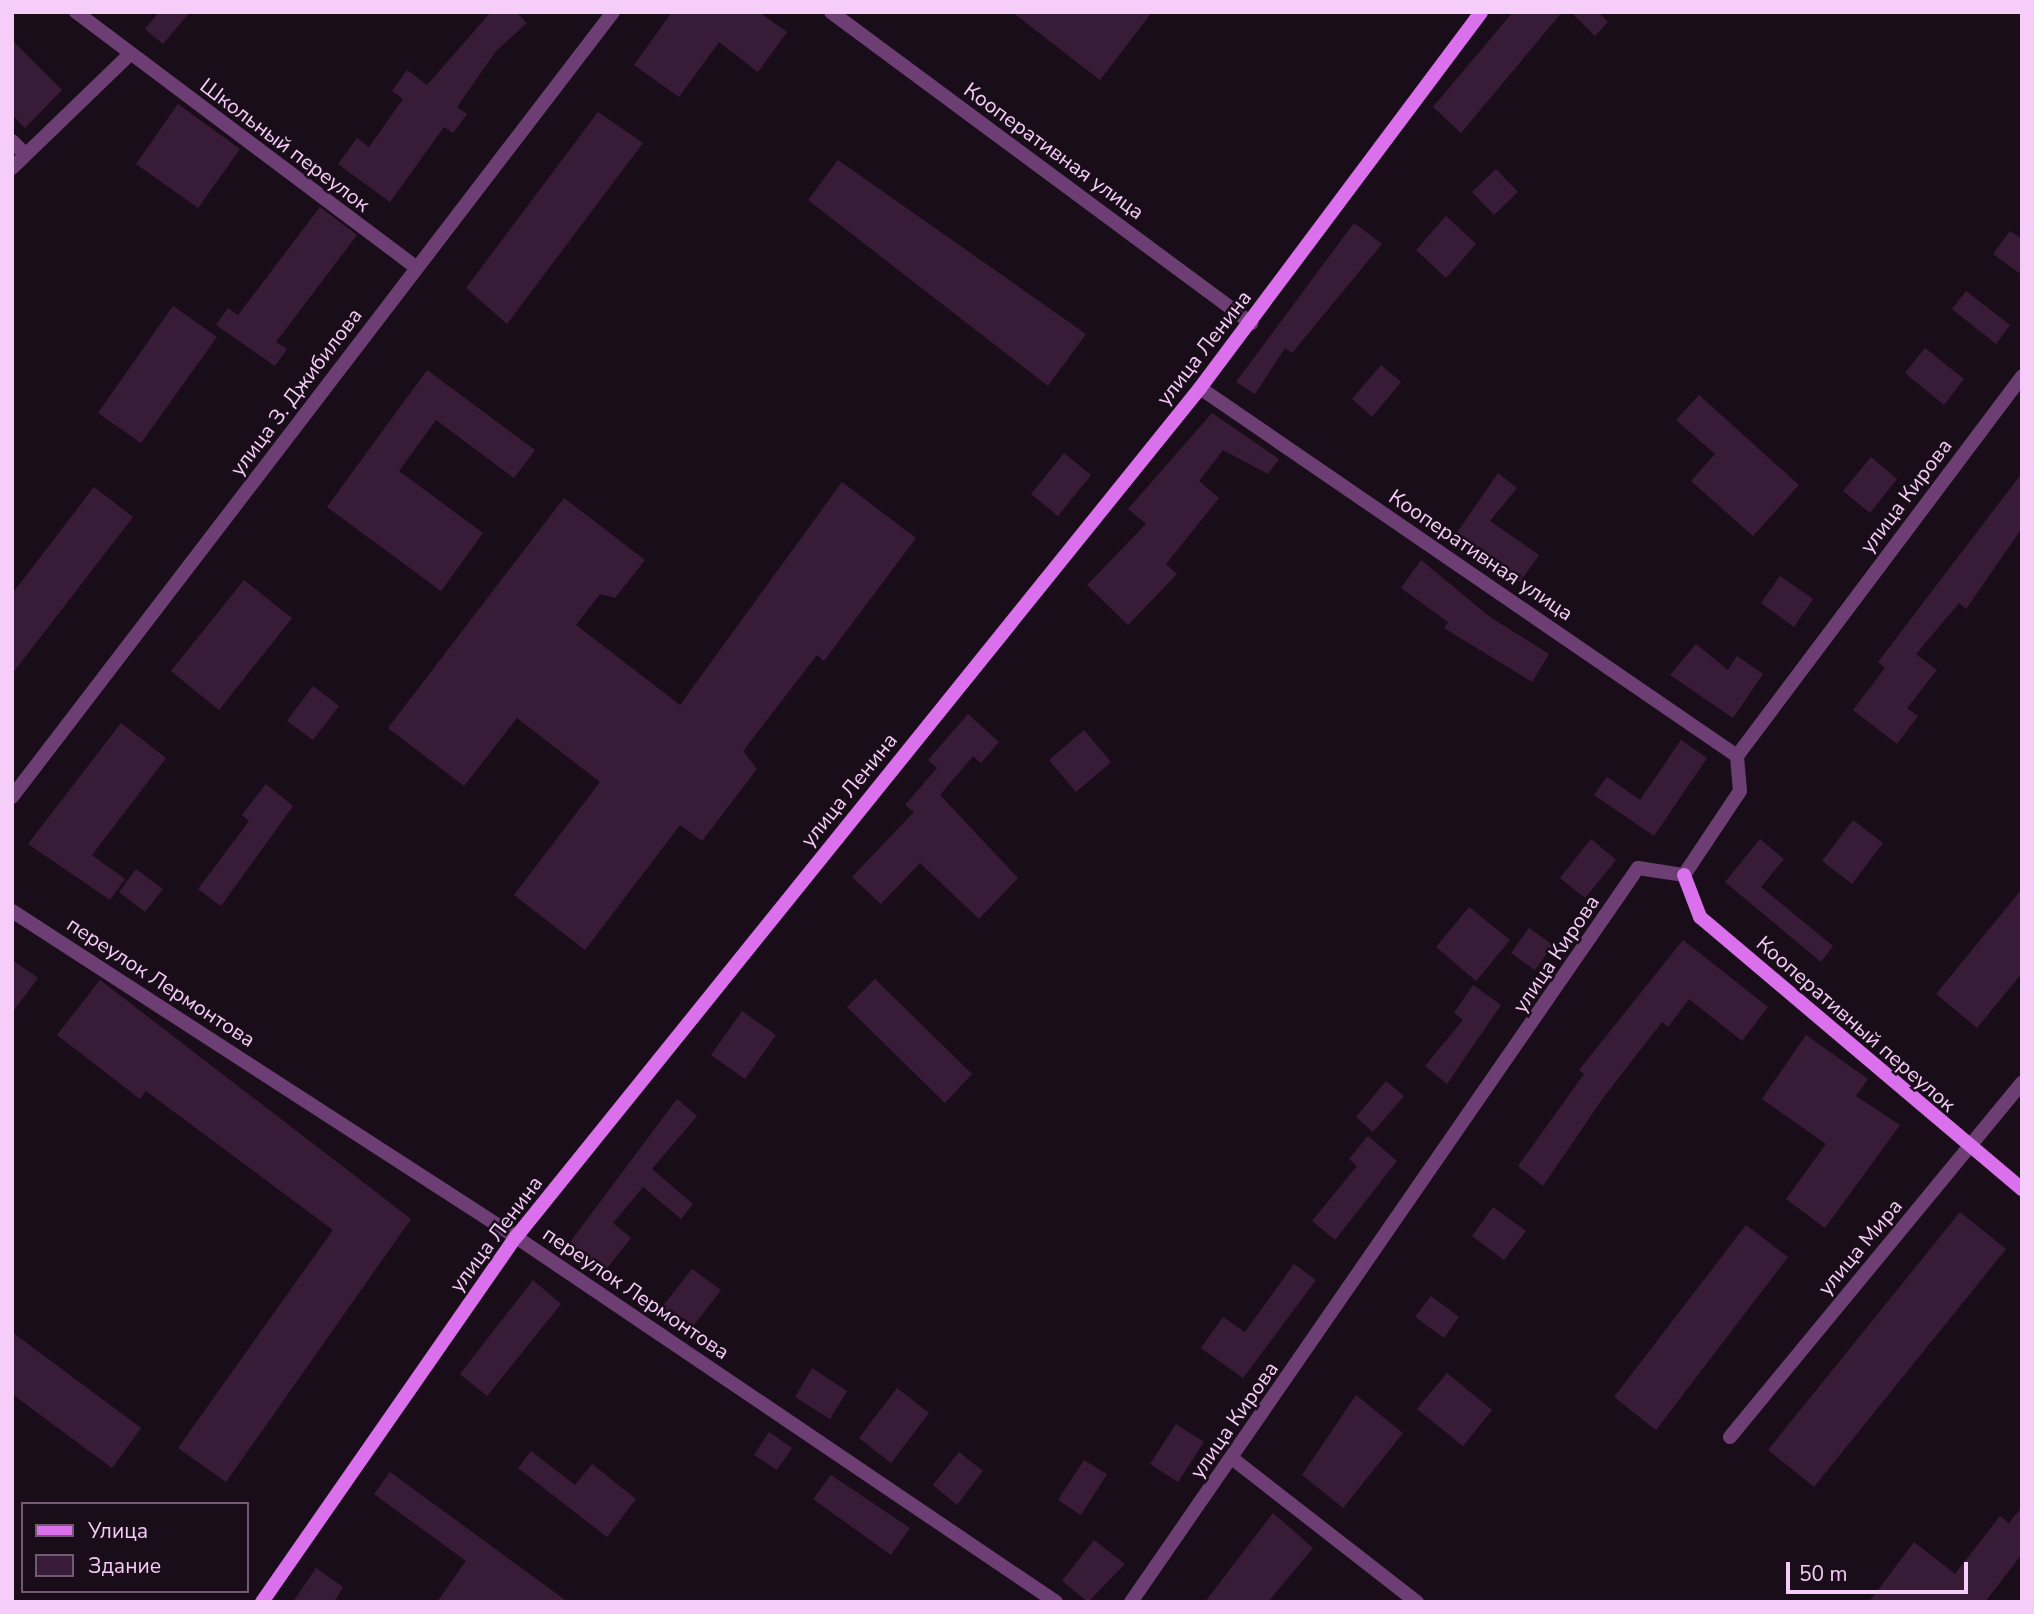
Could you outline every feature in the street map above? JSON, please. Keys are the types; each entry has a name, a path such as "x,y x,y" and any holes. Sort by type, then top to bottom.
{"street":[{"name":"Школьный переулок","path":"76,12 129,55 417,268"},
{"name":"улица З. Джибилова","path":"12,797 613,12"},
{"name":"Кооперативная улица","path":"831,12 1251,323"},
{"name":"улица Ленина","path":"262,1602 516,1237 1200,388 1481,12"},
{"path":"12,168 129,55"},
{"path":"12,141 25,154"},
{"name":"улица Кирова","path":"1737,756 2022,376"},
{"name":"Кооперативная улица","path":"1200,388 1737,756"},
{"path":"1684,874 1740,791 1737,756"},
{"name":"улица Кирова","path":"1131,1602 1233,1459 1639,868 1684,874"},
{"name":"Кооперативный переулок","path":"1684,874 1700,917 1969,1148 2022,1189"},
{"name":"переулок Лермонтова","path":"12,911 516,1237 1056,1602"},
{"name":"улица Мира","path":"1730,1437 2022,1083"},
{"path":"1233,1459 1418,1602"}],"building":[{"path":"159,12 190,12 163,44 145,29"},
{"path":"491,12 516,12 527,23 496,51 457,107 467,114 453,133 444,127 390,202 338,164 357,138 369,147 403,99 392,91 407,70 427,85"},
{"path":"672,12 759,12 787,32 758,72 719,42 679,97 634,65"},
{"path":"1012,12 1152,12 1100,80"},
{"path":"1513,12 1562,12 1461,133 1433,107"},
{"path":"1571,12 1598,12 1608,22 1595,36"},
{"path":"12,40 62,90 25,128 12,115"},
{"path":"178,104 240,149 198,208 136,164"},
{"path":"598,112 643,143 507,324 466,288"},
{"path":"838,160 1086,334 1048,386 808,200"},
{"path":"1496,169 1518,192 1494,215 1472,192"},
{"path":"320,207 357,235 276,342 287,349 275,366 216,325 228,308 238,315"},
{"path":"1446,216 1476,244 1446,278 1416,250"},
{"path":"1354,223 1382,244 1292,353 1285,348 1255,394 1236,382"},
{"path":"2010,231 2022,239 2022,275 1993,254"},
{"path":"1966,291 2010,325 1996,344 1952,309"},
{"path":"173,306 217,337 141,443 98,413"},
{"path":"1925,348 1964,379 1944,405 1905,373"},
{"path":"1381,365 1401,382 1372,417 1352,399"},
{"path":"427,370 535,450 514,478 436,420 399,471 483,533 441,591 327,507"},
{"path":"1699,395 1799,485 1753,536 1691,481 1715,454 1676,420"},
{"path":"1212,413 1279,459 1268,474 1223,450 1199,481 1219,498 1166,564 1177,574 1128,625 1087,585 1146,524 1128,509"},
{"path":"1064,453 1091,475 1058,516 1031,494"},
{"path":"1871,457 1897,479 1870,513 1843,491"},
{"path":"1498,473 1517,488 1490,521 1539,555 1520,582 1454,537"},
{"path":"2022,473 2022,528 1966,609 1959,603 1916,654 1937,670 1907,708 1918,716 1897,744 1853,710 1885,668 1878,662"},
{"path":"842,482 916,538 824,661 817,655 743,751 757,769 702,841 680,825 585,950 514,895 600,782 517,718 464,786 388,728 564,498 645,560 615,598 600,594 576,625 680,705"},
{"path":"94,487 133,517 12,674 12,594"},
{"path":"1421,560 1490,617 1549,654 1532,682 1444,628 1448,622 1401,588"},
{"path":"1780,576 1813,599 1794,627 1761,603"},
{"path":"244,580 292,618 219,710 171,671"},
{"path":"1696,644 1728,670 1737,656 1763,674 1733,718 1670,675"},
{"path":"313,686 339,706 313,740 287,721"},
{"path":"968,714 999,742 981,763 973,756 940,795 1018,878 979,919 920,863 881,904 852,877 914,812 905,805 937,768 928,760"},
{"path":"121,723 166,758 92,855 125,879 110,900 28,844"},
{"path":"1084,730 1111,762 1076,792 1049,760"},
{"path":"1681,740 1707,758 1654,836 1594,795 1607,777 1640,800"},
{"path":"266,784 293,806 221,906 198,889 249,821 242,815"},
{"path":"1853,820 1883,843 1852,884 1822,861"},
{"path":"1591,839 1616,860 1585,898 1560,878"},
{"path":"1760,839 1784,859 1761,887 1833,946 1821,962 1725,882"},
{"path":"136,869 163,889 145,912 119,892"},
{"path":"2022,889 2022,973 1977,1028 1936,994"},
{"path":"1469,907 1510,940 1476,981 1436,947"},
{"path":"1529,928 1553,945 1535,970 1511,953"},
{"path":"1683,940 1768,1007 1742,1041 1689,999 1668,1027 1662,1022 1603,1098 1543,1186 1518,1166 1584,1074 1579,1070"},
{"path":"12,960 38,978 12,1013"},
{"path":"875,979 972,1074 945,1103 847,1007"},
{"path":"100,980 411,1219 226,1482 178,1448 333,1230 146,1091 140,1099 57,1035"},
{"path":"1473,985 1501,1005 1447,1084 1425,1066 1463,1020 1454,1013"},
{"path":"742,1011 776,1035 745,1079 711,1055"},
{"path":"1806,1035 1868,1079 1856,1096 1900,1125 1825,1228 1786,1199 1826,1144 1762,1099"},
{"path":"1386,1081 1404,1096 1373,1132 1356,1117"},
{"path":"677,1099 697,1116 652,1169 693,1204 681,1219 643,1187 613,1223 631,1238 601,1276 565,1249"},
{"path":"1368,1136 1397,1161 1335,1240 1312,1221 1357,1166 1349,1159"},
{"path":"1493,1207 1526,1231 1504,1260 1472,1236"},
{"path":"1960,1212 2006,1249 1814,1487 1768,1450"},
{"path":"1746,1225 1788,1257 1656,1430 1614,1397"},
{"path":"1294,1264 1316,1280 1243,1378 1201,1348 1223,1317 1245,1332"},
{"path":"692,1269 721,1290 691,1329 662,1307"},
{"path":"533,1280 561,1304 487,1396 460,1374"},
{"path":"1431,1296 1459,1317 1444,1338 1415,1317"},
{"path":"12,1332 141,1428 112,1468 12,1394"},
{"path":"812,1368 847,1391 830,1419 795,1397"},
{"path":"1447,1373 1492,1410 1463,1446 1417,1409"},
{"path":"897,1388 929,1413 891,1463 859,1438"},
{"path":"1356,1395 1403,1433 1343,1508 1302,1475"},
{"path":"1176,1424 1204,1442 1178,1482 1150,1464"},
{"path":"769,1432 792,1448 777,1470 754,1455"},
{"path":"531,1451 575,1485 592,1464 636,1499 607,1537 518,1468"},
{"path":"959,1452 983,1471 957,1505 933,1485"},
{"path":"1084,1460 1107,1474 1081,1515 1058,1500"},
{"path":"390,1472 568,1602 437,1602 466,1561 374,1494"},
{"path":"831,1475 910,1528 891,1555 813,1499"},
{"path":"2022,1507 2022,1554 1985,1602 1869,1602 1914,1542 1955,1574 2000,1516 2009,1523"},
{"path":"1273,1513 1313,1548 1268,1602 1205,1602"},
{"path":"1094,1540 1125,1564 1088,1602 1062,1581"},
{"path":"316,1568 343,1587 334,1602 293,1602"}]}
